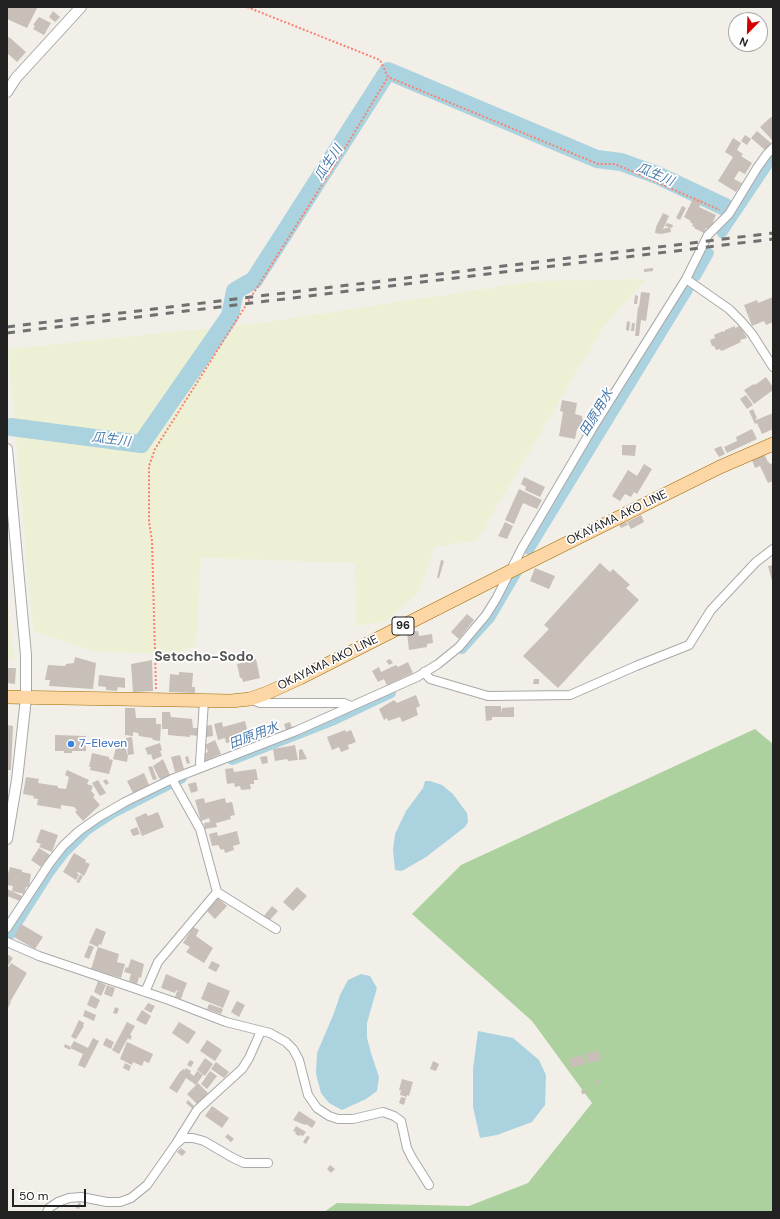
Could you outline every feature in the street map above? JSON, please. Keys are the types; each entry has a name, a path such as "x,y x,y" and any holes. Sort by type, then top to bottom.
{"main road":[{"name":"OKAYAMA AKO LINE","path":"7,697 204,701 250,699 300,678 720,467 773,444"}],"street":[{"path":"7,92 16,78 81,7"},
{"path":"426,675 459,647 486,615 509,572 592,429 686,279 708,235 729,214 760,164 773,148"},
{"path":"686,279 728,309 741,321 752,334 773,367"},
{"path":"7,449 26,656 26,698 17,780 7,839"},
{"path":"7,928 49,864 63,846 98,817 118,806 174,782 201,767 296,731 416,677 426,675 488,696 570,695 688,645 711,610 756,562 773,549"},
{"path":"250,699 260,703 344,703 351,706"},
{"path":"201,767 204,701"},
{"path":"174,782 200,829 217,892 276,929"},
{"path":"144,992 158,962 217,892"},
{"path":"7,942 39,956 226,1022 261,1031 286,1042 293,1049 299,1060 308,1095 318,1108 330,1116 338,1119 354,1119 383,1112 394,1116 401,1121 407,1148 429,1185"},
{"path":"47,1212 49,1208 58,1202 69,1198 120,1202 131,1198 147,1185 197,1110 242,1069 249,1058 261,1031"},
{"path":"175,1145 182,1138 193,1138 204,1141 244,1163 268,1163"}],"path":[{"path":"247,7 380,60 388,77 598,164 615,164 729,214"},
{"path":"156,700 149,505 149,466 155,449 339,158 388,77"}],"green space":[{"path":"646,279 604,326 477,540 435,547 419,592 385,622 356,626 355,563 201,558 196,646 175,654 97,652 33,631 8,349 260,323 536,281"},
{"path":"7,589 14,660 7,659"},
{"path":"755,729 773,744 773,1212 324,1212 337,1203 469,1206 528,1183 592,1103 532,1021 412,914 461,865"}],"water":[{"path":"425,781 442,785 453,794 467,813 468,822 465,827 426,857 402,871 395,870 393,850 395,834 406,811 423,788"},
{"path":"361,974 370,976 377,988 367,1023 367,1038 379,1077 377,1091 366,1099 342,1110 329,1103 321,1093 316,1074 317,1053 340,995 348,980"},
{"path":"478,1031 513,1038 539,1060 546,1075 545,1105 532,1122 497,1135 480,1138 473,1107 473,1069"}],"building":[{"path":"7,7 37,8 27,28 7,19"},
{"path":"53,11 60,17 55,22 49,17"},
{"path":"39,17 51,23 44,35 33,29 35,26 33,25"},
{"path":"9,37 26,52 17,62 7,53 7,39"},
{"path":"771,117 773,119 773,141 760,127"},
{"path":"757,131 771,143 765,150 751,138"},
{"path":"745,135 751,139 747,145 741,141"},
{"path":"733,138 741,143 737,150 743,154 741,156 752,163 745,174 739,171 734,179 742,183 736,192 718,181 733,157 725,152"},
{"path":"694,197 702,201 699,207 716,215 713,222 716,224 709,230 706,228 704,233 694,228 695,227 692,226 693,224 690,222 691,221 684,217"},
{"path":"682,206 686,208 680,220 676,218"},
{"path":"663,213 669,216 663,229 670,227 671,232 661,234 655,233 656,227"},
{"path":"667,223 673,225 672,228 665,226"},
{"path":"653,268 653,271 644,272 644,269"},
{"path":"641,292 650,293 646,321 641,320 639,336 635,336 638,307"},
{"path":"635,295 638,296 637,304 634,304"},
{"path":"773,297 773,322 766,325 764,321 752,326 744,305 757,300 758,303"},
{"path":"627,321 630,322 629,331 626,330"},
{"path":"632,323 635,323 634,331 631,331"},
{"path":"735,326 735,328 740,326 747,338 740,340 741,342 724,350 716,350 714,346 712,346 710,340 715,338 714,335"},
{"path":"766,377 773,387 773,390 754,404 744,390 754,384 755,385"},
{"path":"746,395 753,405 747,409 740,399"},
{"path":"562,400 577,403 575,414 582,416 582,419 589,420 587,431 577,429 575,439 559,436 563,412 560,411"},
{"path":"753,409 757,418 755,419 756,420 773,413 773,429 762,434 749,411"},
{"path":"752,429 757,439 727,453 724,447 737,441 736,437"},
{"path":"622,445 636,445 635,456 622,455"},
{"path":"721,446 725,454 719,457 714,449"},
{"path":"764,454 770,464 773,463 773,481 768,483 760,466 755,468 752,460"},
{"path":"644,464 652,469 637,494 634,492 631,497 625,494 620,501 612,496 628,470 637,476"},
{"path":"524,477 545,487 540,497 525,490 526,487 521,484"},
{"path":"519,489 542,500 537,509 523,503 514,524 505,520"},
{"path":"641,515 644,522 631,529 627,522"},
{"path":"505,522 513,526 507,539 498,536"},
{"path":"626,522 628,525 621,528 619,525"},
{"path":"441,560 444,561 439,578 437,578"},
{"path":"600,563 610,572 613,569 630,585 626,588 639,600 558,688 523,656 549,629 544,625"},
{"path":"773,565 773,581 772,581 768,566"},
{"path":"535,568 555,576 549,589 530,581"},
{"path":"467,614 474,620 459,639 451,632"},
{"path":"418,631 419,636 432,634 433,643 427,644 427,647 409,650 407,632"},
{"path":"75,657 96,663 93,689 49,686 50,680 45,680 48,665 65,666 66,664 74,663"},
{"path":"256,659 260,678 243,682 242,678 240,678 237,664"},
{"path":"390,659 393,663 389,665 386,661"},
{"path":"152,660 153,691 133,692 131,664"},
{"path":"408,662 413,673 387,685 384,679 378,682 372,671 379,667 381,672 396,665 398,667"},
{"path":"7,668 16,668 15,684 7,683"},
{"path":"179,672 193,673 192,687 195,687 195,693 169,692 170,674 179,675"},
{"path":"99,675 125,678 125,688 118,687 117,691 106,690 106,687 98,686"},
{"path":"534,679 539,679 539,684 533,684"},
{"path":"416,695 420,706 416,708 418,715 402,722 400,717 388,721 387,718 384,720 379,709 394,700 397,703"},
{"path":"485,706 501,706 501,714 502,708 514,707 514,717 492,717 492,720 486,721"},
{"path":"125,708 135,708 136,718 156,718 156,724 161,724 160,741 139,736 138,733 133,732 133,736 125,735"},
{"path":"162,712 170,712 171,717 192,719 193,728 198,728 198,736 190,735 190,737 168,735 168,729 162,729"},
{"path":"245,721 250,741 233,746 232,742 226,743 225,738 218,740 214,724 222,722 223,727"},
{"path":"290,722 292,728 286,730 284,724"},
{"path":"7,725 13,726 11,770 7,770"},
{"path":"212,725 213,736 206,737 204,726"},
{"path":"345,730 346,732 351,730 356,742 348,745 349,749 341,752 339,747 332,750 327,737"},
{"name":"7-Eleven","path":"55,735 86,736 86,751 72,751 72,753 64,753 64,751 55,751"},
{"path":"132,737 134,754 128,755 126,738"},
{"path":"92,740 100,740 99,745 91,745"},
{"path":"215,740 221,754 205,761 203,754 208,752 205,745"},
{"path":"160,743 162,750 160,751 162,756 153,760 151,754 148,755 145,748"},
{"path":"117,744 125,746 128,756 127,762 113,759"},
{"path":"295,745 298,760 288,761 287,759 275,761 273,749"},
{"path":"302,749 307,759 299,760 299,750"},
{"path":"92,753 109,757 109,759 113,760 109,774 90,770 91,767 89,767"},
{"path":"180,755 184,769 175,772 171,757"},
{"path":"188,756 190,763 187,764 185,757"},
{"path":"267,756 268,763 262,764 260,757"},
{"path":"163,759 170,775 161,779 153,766"},
{"path":"152,766 157,779 153,780 148,767"},
{"path":"233,768 234,772 256,769 258,780 254,780 254,784 250,784 251,789 241,790 240,786 235,787 234,783 227,784 225,769"},
{"path":"67,770 89,780 87,784 93,786 91,791 95,795 93,797 100,805 83,821 75,812 77,810 74,807 61,805 61,809 37,805 38,799 33,798 34,796 23,794 26,777 39,779 38,783 58,786 58,788 66,789 69,777 65,775"},
{"path":"144,773 149,785 133,793 127,781"},
{"path":"106,779 109,783 106,785 103,781"},
{"path":"98,780 106,793 100,796 92,783"},
{"path":"196,782 198,791 191,793 188,784"},
{"path":"204,798 205,803 225,798 226,803 232,802 235,815 230,816 231,819 216,823 217,827 205,829 204,823 210,822 209,818 201,821 195,800"},
{"path":"158,812 164,827 142,836 135,818 146,813 148,816"},
{"path":"137,827 140,834 133,836 130,830"},
{"path":"41,829 58,835 52,852 39,847 41,844 36,842"},
{"path":"237,831 240,844 233,846 234,850 225,853 224,849 221,850 218,845 212,846 209,834 217,832 218,836"},
{"path":"39,848 50,855 41,867 31,860"},
{"path":"74,853 90,864 84,876 78,872 77,873 79,875 76,880 63,872"},
{"path":"10,867 31,874 29,887 26,887 24,894 12,891 13,886 7,885 7,877"},
{"path":"80,875 83,876 79,883 76,882"},
{"path":"297,887 307,896 293,911 283,902"},
{"path":"7,889 22,896 20,901 7,896"},
{"path":"218,898 227,906 215,919 207,911"},
{"path":"272,906 278,911 269,921 264,916"},
{"path":"21,924 43,937 35,949 14,937"},
{"path":"193,927 199,930 196,936 213,948 204,963 186,952 190,947 183,943"},
{"path":"96,928 106,932 101,945 99,944 98,947 89,943"},
{"path":"89,945 94,947 89,959 84,957"},
{"path":"98,947 119,954 117,962 125,964 121,978 91,969"},
{"path":"7,954 13,958 7,967"},
{"path":"131,959 144,964 141,978 139,977 137,984 129,981 131,974 124,972 126,967 128,968"},
{"path":"212,961 220,965 216,972 208,968"},
{"path":"11,963 27,973 7,1010 7,969"},
{"path":"166,974 187,983 183,993 176,990 175,993 161,988"},
{"path":"98,981 106,985 101,996 94,992"},
{"path":"208,982 230,991 223,1008 201,999"},
{"path":"107,985 115,988 112,997 104,994"},
{"path":"177,991 183,993 181,999 175,997"},
{"path":"91,995 100,1000 96,1009 87,1005"},
{"path":"237,1001 245,1005 239,1017 231,1012"},
{"path":"148,1003 155,1006 151,1013 144,1009"},
{"path":"209,1004 223,1009 221,1014 207,1009"},
{"path":"115,1007 119,1009 117,1014 113,1013"},
{"path":"85,1010 96,1015 94,1021 83,1016"},
{"path":"142,1010 151,1016 146,1025 136,1020"},
{"path":"79,1020 84,1023 84,1026 76,1039 71,1037"},
{"path":"127,1022 135,1026 130,1035 132,1036 130,1040 128,1038 119,1054 112,1050"},
{"path":"179,1022 196,1032 188,1044 172,1033"},
{"path":"93,1038 99,1041 85,1068 78,1065 83,1054 70,1048 74,1041 88,1048"},
{"path":"106,1038 114,1042 111,1049 103,1045"},
{"path":"207,1040 222,1050 215,1061 200,1051"},
{"path":"127,1042 153,1054 149,1063 144,1061 142,1066 133,1062 132,1065 120,1059"},
{"path":"65,1044 71,1047 70,1050 64,1047"},
{"path":"599,1051 601,1060 588,1063 586,1053"},
{"path":"583,1055 586,1064 571,1068 569,1058"},
{"path":"205,1058 213,1064 205,1076 197,1070"},
{"path":"190,1060 194,1062 191,1067 187,1065"},
{"path":"433,1061 439,1064 436,1071 430,1069"},
{"path":"216,1062 229,1072 224,1078 211,1069"},
{"path":"125,1063 131,1066 129,1071 123,1068"},
{"path":"186,1068 191,1071 190,1073 194,1076 197,1071 203,1075 196,1085 186,1078 177,1093 169,1088 179,1073"},
{"path":"210,1071 217,1076 207,1089 201,1084"},
{"path":"402,1079 413,1082 409,1096 407,1095 407,1097 400,1095 401,1090 399,1090"},
{"path":"599,1079 600,1082 598,1084 595,1083 595,1080"},
{"path":"198,1083 208,1093 197,1104 187,1094"},
{"path":"583,1089 586,1093 582,1094 581,1091"},
{"path":"401,1097 406,1098 404,1105 399,1103"},
{"path":"188,1100 195,1107 193,1109 186,1103"},
{"path":"212,1106 229,1118 222,1128 205,1116"},
{"path":"299,1111 316,1122 312,1128 306,1124 305,1125 293,1120"},
{"path":"296,1126 306,1132 303,1136 295,1134 296,1132 293,1131"},
{"path":"228,1134 234,1139 231,1142 225,1137"},
{"path":"307,1136 310,1137 306,1144 303,1142"},
{"path":"181,1148 186,1152 182,1156 177,1152"},
{"path":"330,1165 335,1169 331,1173 327,1169"},
{"path":"79,1202 81,1203 79,1209 76,1208"}],"waterway":[{"name":"瓜生川","path":"11,427 141,444 230,316 235,291 254,280 388,71 597,159 621,162 657,175 725,207"},
{"name":"田原用水","path":"722,233 773,157"},
{"name":"田原用水","path":"696,276 709,253"},
{"name":"田原用水","path":"529,550 688,290"},
{"name":"田原用水","path":"462,649 490,618 517,572"},
{"name":"田原用水","path":"232,760 334,720 391,693"},
{"name":"田原用水","path":"9,936 49,873 64,853 87,830 113,813 182,778"}],"railway":[{"path":"7,327 773,233"},
{"path":"7,333 773,239"}],"place":[{"name":"7-Eleven","path":"71,744"}],"district":[{"name":"Setocho-Sodo","path":"204,657"}]}
